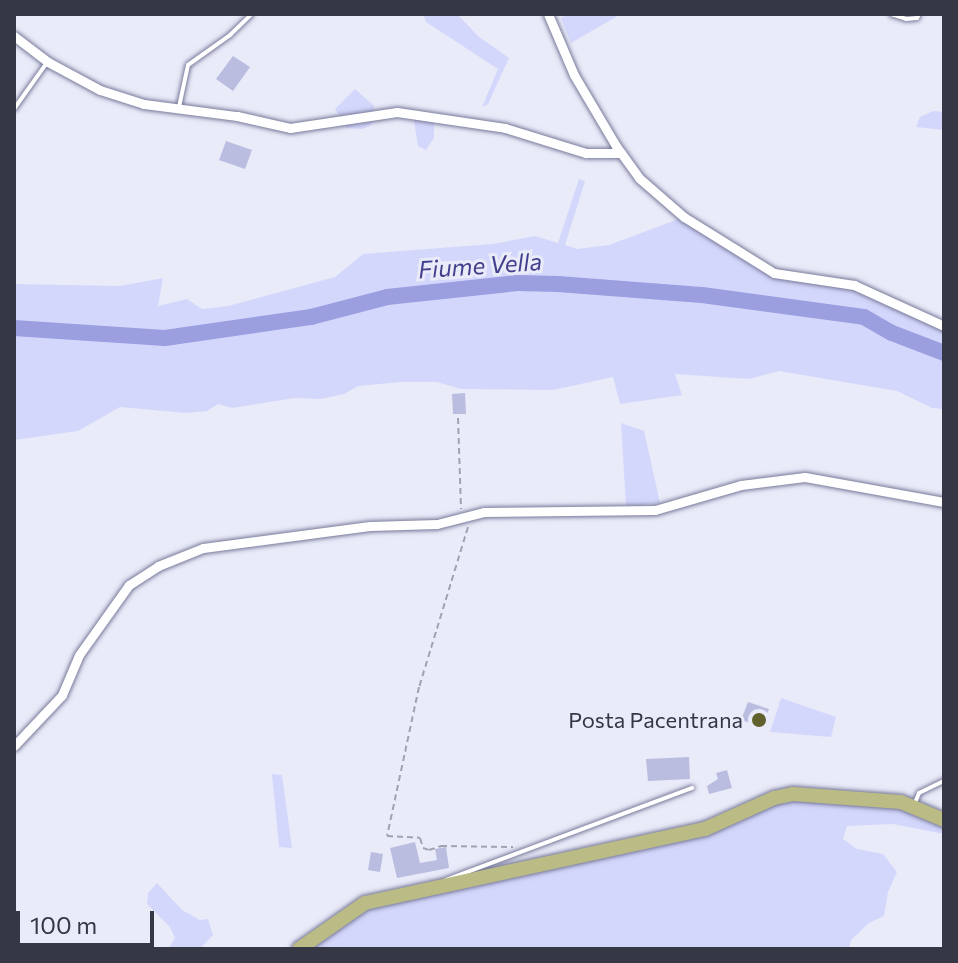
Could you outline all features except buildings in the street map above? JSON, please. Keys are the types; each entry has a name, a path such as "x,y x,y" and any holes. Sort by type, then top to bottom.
{"main road":[{"path":"299,949 365,903 705,829 774,798 793,794 861,797 914,807 944,820"}],"street":[{"path":"548,14 574,75 621,153 639,178 684,217 774,273 854,285 944,326"},
{"path":"14,36 48,62 100,90 178,109 237,116 290,128 397,112 505,128 586,153 621,153"},
{"path":"14,746 62,695 79,655 129,585 158,566 203,548 370,526 437,524 472,515 523,510 655,510 741,485 805,477 944,502"}],"lane":[{"path":"178,109 188,65 230,35 252,14"},
{"path":"891,14 906,19 917,18 919,14"},
{"path":"14,109 48,62"},
{"path":"914,807 919,793 944,781"},
{"path":"439,888 449,876 692,788"}],"path":[{"path":"458,418 461,518"},
{"path":"472,515 419,687 387,836 420,838 423,848 429,850 441,846 526,848"}],"shaded area":[{"path":"423,14 457,14 478,36 509,58 488,104 482,107 498,69 426,22"},
{"path":"569,14 621,14 571,43 561,18"},
{"path":"355,89 374,106 375,118 371,125 362,129 346,128 335,109"},
{"path":"933,111 944,112 944,130 916,127 920,117"},
{"path":"413,115 430,117 434,124 434,138 426,150 418,146"},
{"path":"579,179 585,181 565,245 577,249 609,245 684,217 774,273 854,285 944,326 944,409 932,408 897,391 779,371 749,379 675,374 682,395 620,404 613,377 553,390 461,389 437,382 401,382 358,386 344,394 321,399 294,398 232,408 218,404 207,411 186,413 120,407 78,431 14,440 14,284 120,286 163,278 158,306 187,299 202,309 228,306 335,277 363,254 492,244 535,236 558,243"},
{"path":"621,423 644,431 660,503 626,506"},
{"path":"781,698 836,717 831,737 770,732"},
{"path":"272,774 282,775 292,848 279,847"},
{"path":"861,798 944,820 944,834 893,824 847,826 843,839 857,849 883,854 897,872 888,892 884,916 869,923 851,940 849,949 300,949 353,910 656,841 760,802"},
{"path":"157,883 182,910 200,920 208,919 213,935 200,949 168,949 175,938 170,927 147,904 148,893"}],"waterway":[{"name":"Fiume Vella","path":"14,328 165,338 311,317 387,297 517,283 558,284 702,295 864,317 892,333 944,353"}],"place":[{"name":"Posta Pacentrana","path":"759,720"}]}
